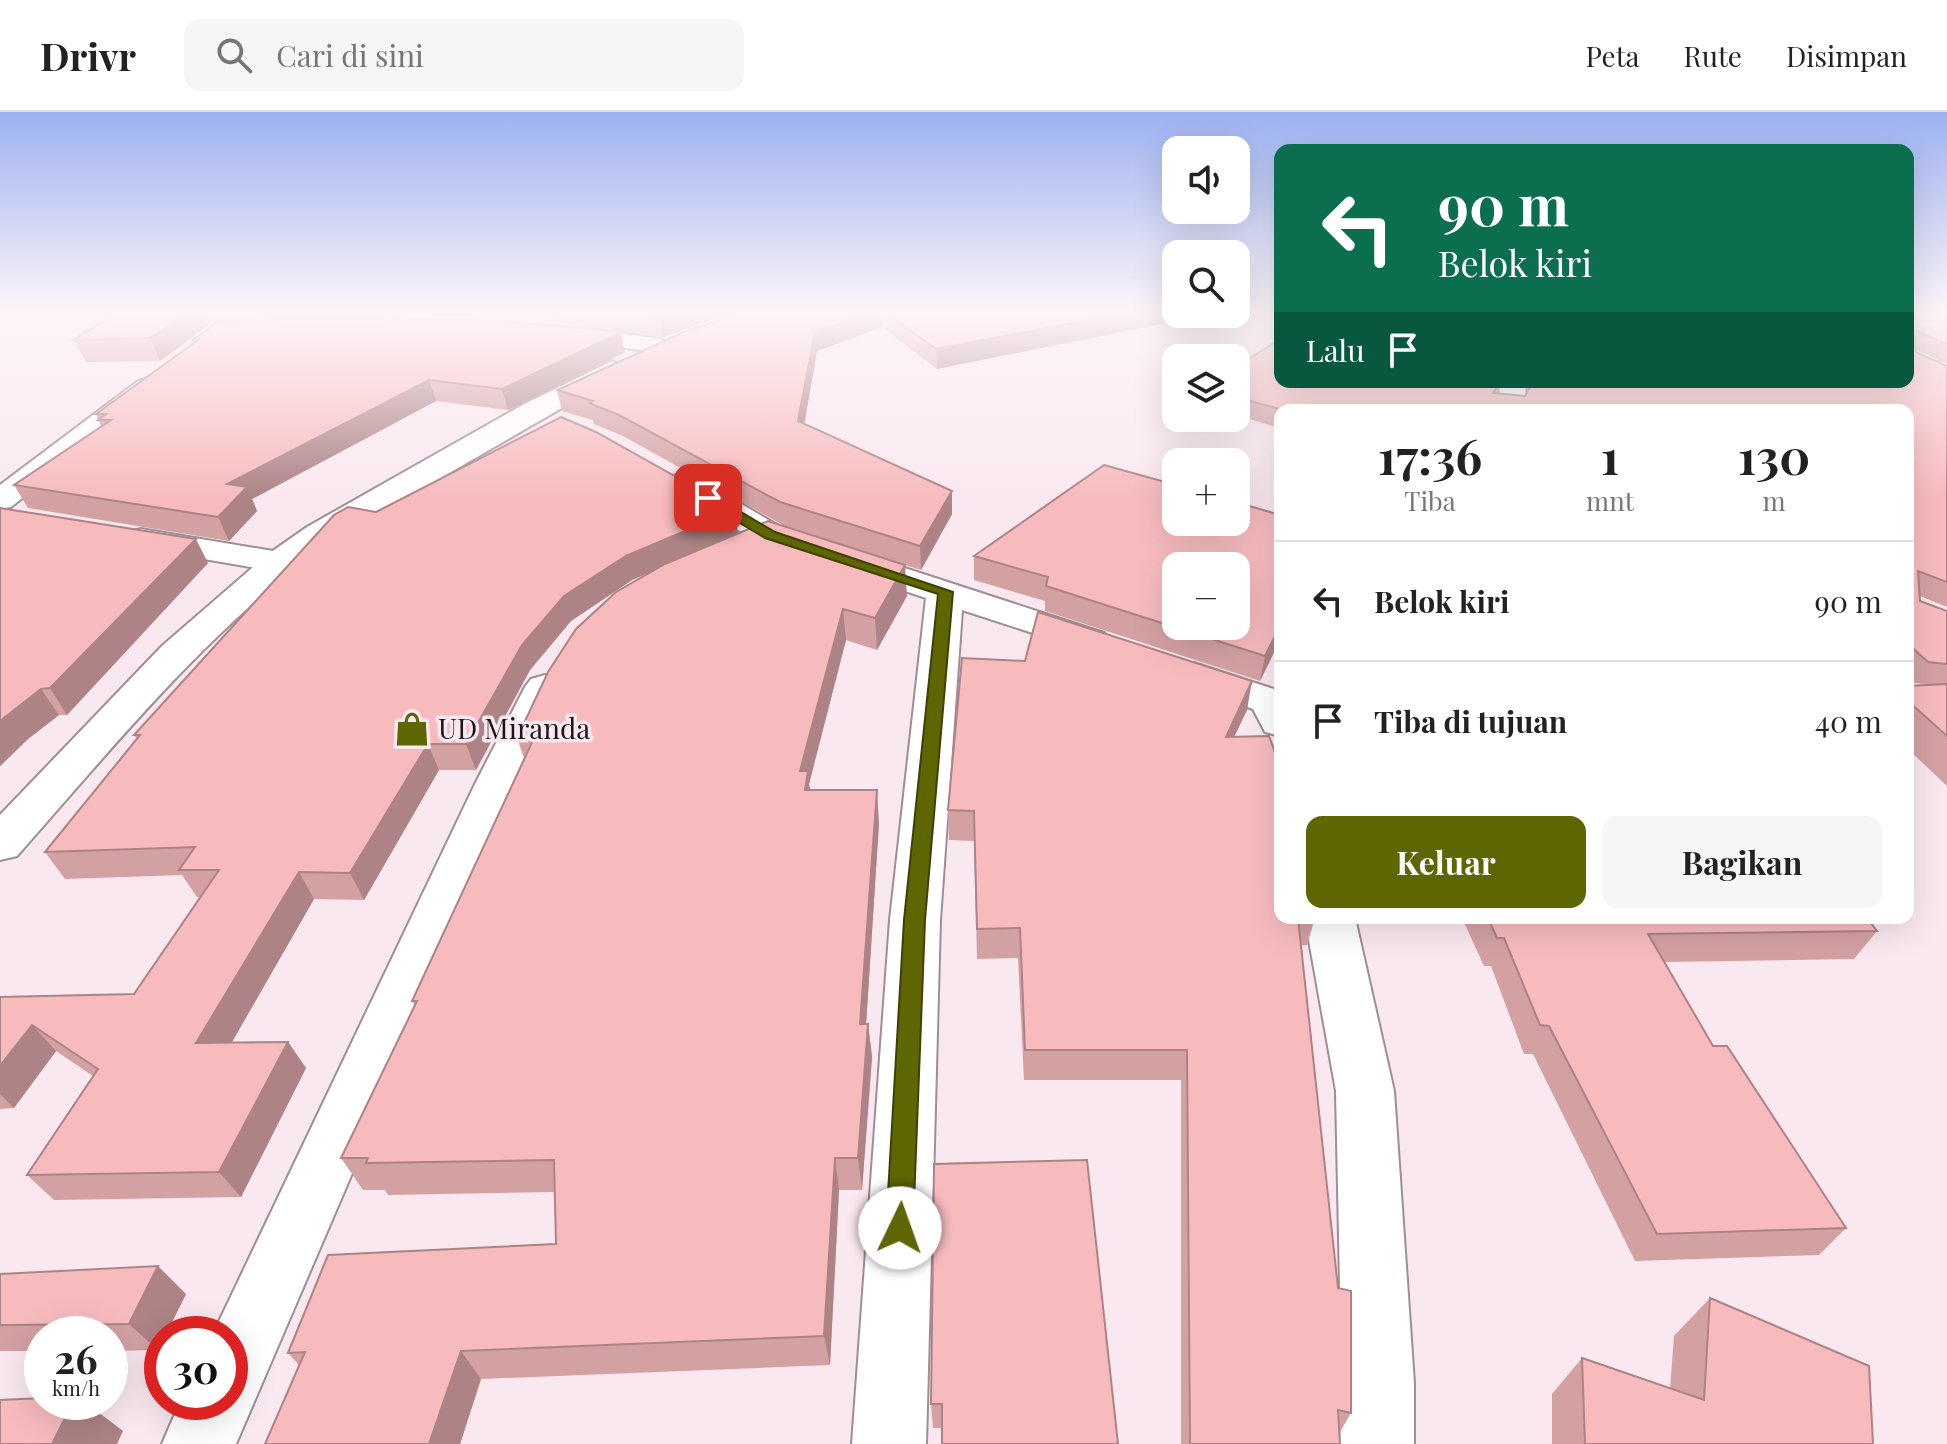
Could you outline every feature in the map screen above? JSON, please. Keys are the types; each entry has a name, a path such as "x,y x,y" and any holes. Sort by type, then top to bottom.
{"street":[{"path":"0,500 163,374"},
{"path":"0,844 176,654 279,562 319,534 534,410 607,374"},
{"path":"534,410 573,427"},
{"path":"649,465 770,535 1122,651"},
{"path":"108,534 279,562"},
{"path":"715,561 770,535"},
{"path":"889,1444 915,920 945,592"},
{"path":"248,1335 497,784 545,688 571,647"},
{"path":"1166,666 1274,705"},
{"path":"1331,924 1365,1091 1378,1383 1377,1444"},
{"path":"199,1444 210,1420"}],"building":[{"path":"151,374 533,374 502,389 429,380 227,484 247,487 218,517 14,485 111,420 98,420 106,414 96,414"},
{"path":"592,374 807,374 798,421 952,491 920,546 780,502 619,415 589,403 593,401 557,390"},
{"path":"1250,374 1274,374 1274,388 1497,388 1493,393 1525,396 1530,388 1914,388 1914,374 1947,374 1947,582 1918,571 1920,601 1947,611 1947,664 1928,662 1914,649 1914,404 1274,404 1274,408 1250,401"},
{"path":"561,417 596,432 735,510 626,556 564,596 522,645 466,744 428,744 350,873 299,872 196,1043 288,1042 219,1172 27,1175 98,1069 32,1025 0,1066 0,997 134,994 219,870 179,870 195,847 45,852 140,735 134,735 334,515 348,507 376,512"},
{"path":"1104,465 1162,481 1162,536 1250,536 1250,506 1274,513 1274,638 1265,656 1215,640 1250,640 1250,552 1162,552 1162,623 1046,586 1048,577 974,556"},
{"path":"0,508 196,539 50,688 41,689 0,721"},
{"path":"768,521 905,565 875,618 843,609 800,771 808,771 805,790 877,790 860,1024 868,1024 858,1158 835,1158 824,1336 461,1351 429,1444 265,1444 305,1352 288,1353 328,1255 556,1244 554,1160 366,1163 368,1158 341,1158 417,1001 412,1001 534,738 517,738 548,672 576,629 616,592 665,564"},
{"path":"1038,612 1252,681 1226,737 1269,736 1274,750 1274,924 1299,924 1338,1288 1351,1291 1351,1413 1338,1410 1340,1444 1190,1444 1187,1050 1025,1050 1020,928 977,929 974,811 948,810 962,658 1025,661"},
{"path":"1947,684 1947,736 1914,706 1914,686"},
{"path":"1491,924 1872,924 1877,931 1648,934 1713,1046 1727,1046 1846,1228 1657,1234 1549,1026 1540,1025 1504,938 1497,938"},
{"path":"1087,1160 1118,1444 942,1444 942,1404 931,1404 934,1164"},
{"path":"158,1266 129,1324 128,1316 24,1316 24,1325 0,1325 0,1274"},
{"path":"1710,1298 1869,1366 1873,1444 1585,1444 1582,1358 1704,1400"},
{"path":"24,1399 24,1420 64,1420 52,1444 0,1444 0,1400"}],"place":[{"name":"UD Miranda","path":"412,729"}],"route":[{"path":"708,498 770,535 945,592 915,920 900,1228"}]}
